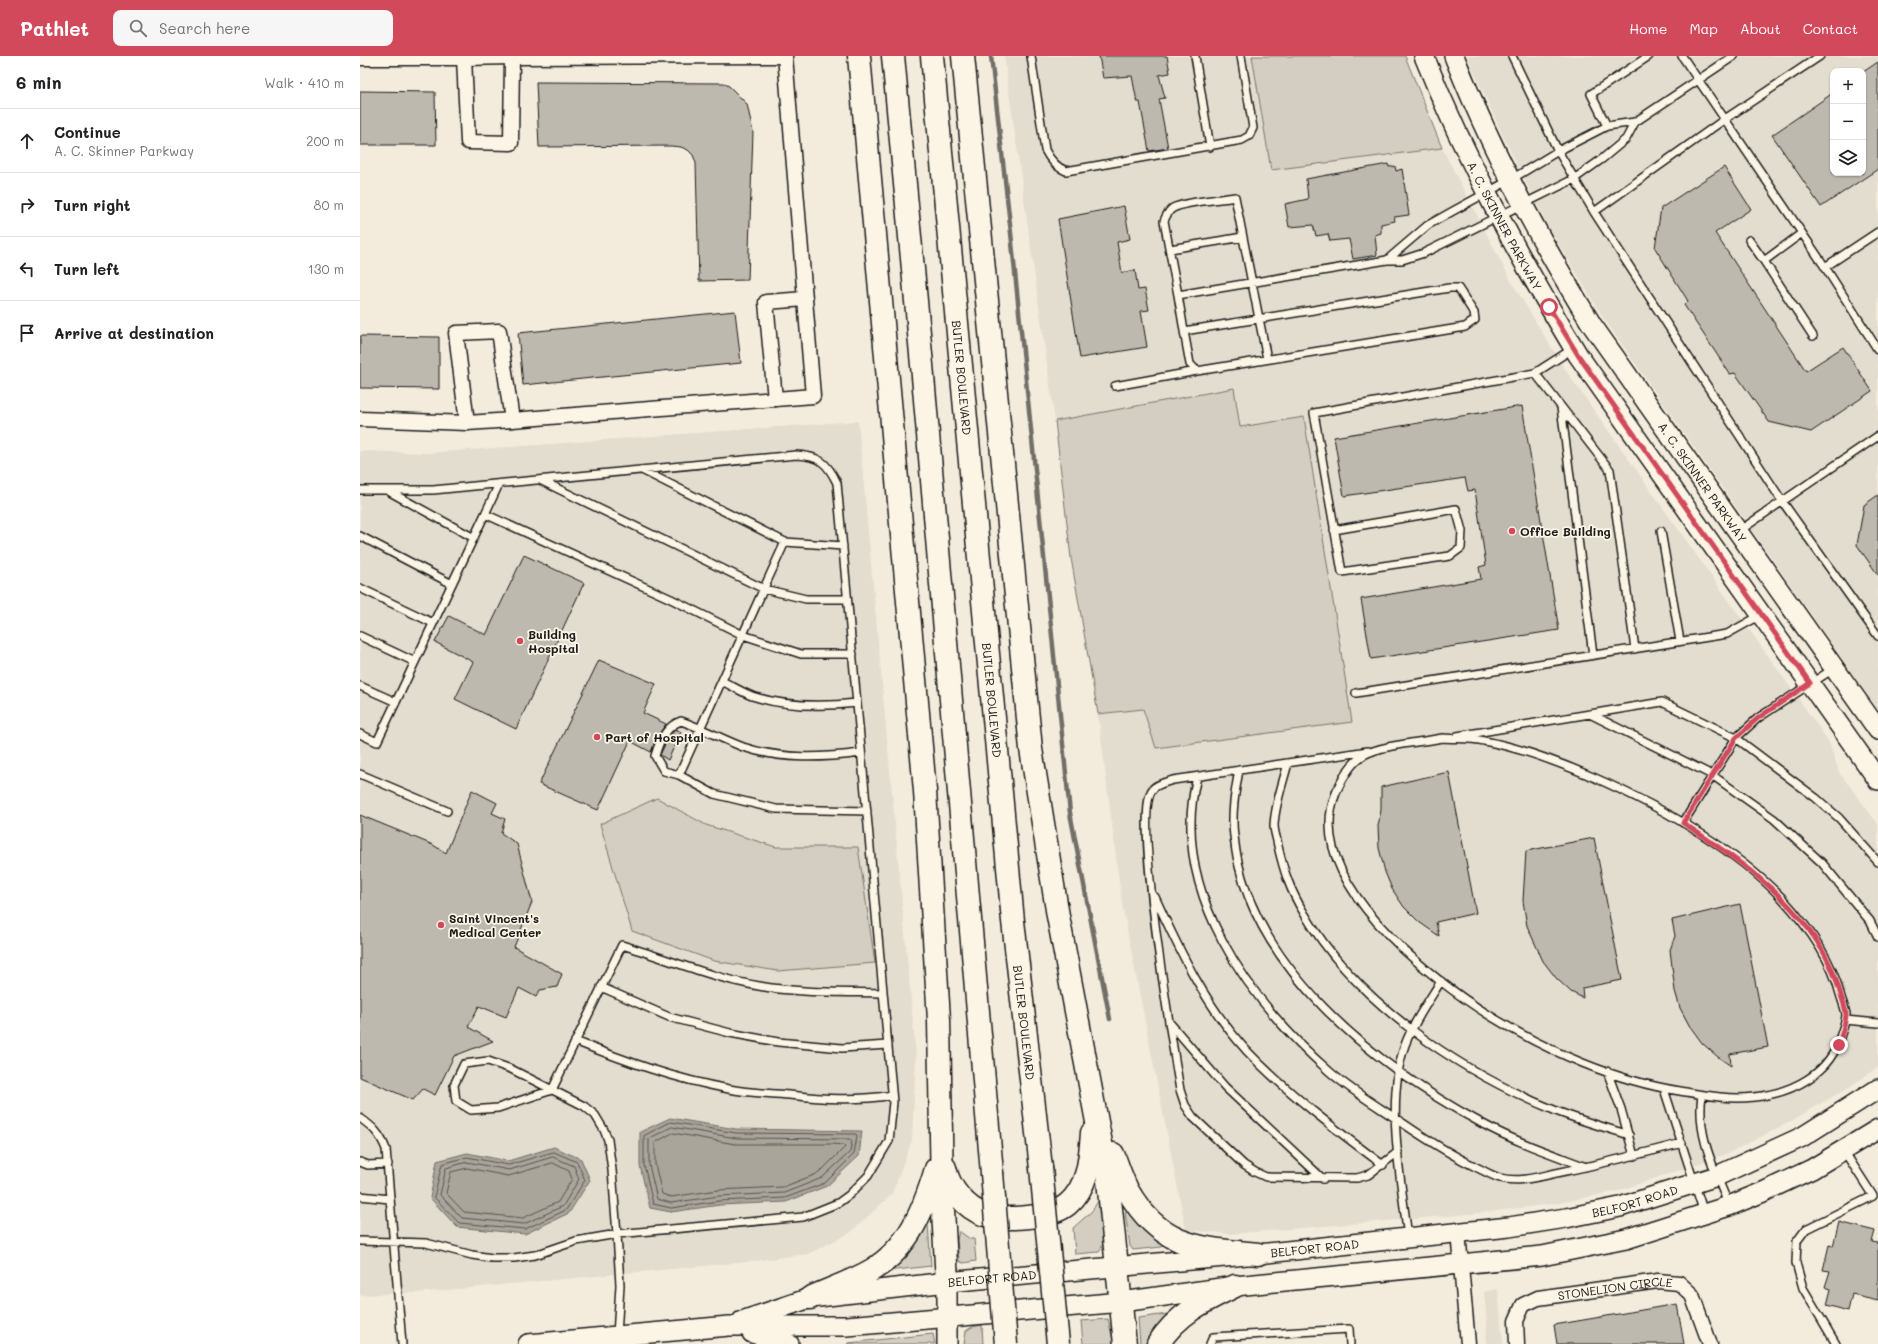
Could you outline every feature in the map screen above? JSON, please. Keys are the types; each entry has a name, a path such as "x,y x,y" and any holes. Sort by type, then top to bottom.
{"highway":[{"path":"859,56 925,790 939,1020 941,1145 947,1282"},
{"path":"894,56 926,404 1006,1344"},
{"name":"BUTLER BOULEVARD","path":"932,56 1013,921 1041,1168 1058,1344"},
{"path":"963,56 1031,749 1056,908 1108,1180 1122,1302 1125,1344"},
{"path":"941,1145 946,1170 952,1188 960,1198 971,1207 986,1215 1024,1218 1039,1216 1056,1211 1069,1204 1079,1191 1089,1164 1094,1106"},
{"path":"1094,1106 1128,1190 1149,1221 1160,1231 1193,1246 1258,1254"},
{"path":"810,1298 872,1270 889,1257 903,1242 914,1229 923,1210 936,1168 941,1145"},
{"path":"1158,1344 1170,1326 1183,1315 1200,1303 1235,1286"}],"main road":[{"name":"A. C. SKINNER PARKWAY","path":"1424,56 1446,108 1497,216 1574,348 1878,780"},
{"name":"A. C. SKINNER PARKWAY","path":"1454,56 1522,204 1562,276 1592,325 1878,730"},
{"name":"BELFORT ROAD","path":"729,1326 810,1298 947,1282 1118,1268 1509,1227 1566,1218 1620,1207 1717,1176 1802,1137 1878,1089"},
{"name":"BELFORT ROAD","path":"528,1344 617,1340 729,1326 847,1326 1122,1302 1235,1286 1550,1254 1626,1238 1729,1206 1812,1169 1878,1129"},
{"path":"947,1282 947,1344"},
{"path":"729,1326 789,1344"}],"street":[{"path":"360,58 785,56 813,396 467,423 360,419"},
{"path":"464,58 468,142 511,143 512,57"},
{"path":"775,399 766,302 805,299"},
{"path":"467,423 456,333 499,330 512,420"},
{"path":"1458,1232 1468,1344"},
{"name":"STONELION CIRCLE","path":"1517,1344 1516,1320 1523,1305 1538,1298 1658,1281 1679,1283 1692,1295 1710,1344"}],"lane":[{"path":"1031,56 1045,150 1048,157 1059,168 1066,171 1210,147 1242,140 1248,136 1253,128 1241,56"},
{"path":"1195,56 1210,147"},
{"path":"1512,56 1558,151 1594,212 1782,501 1878,636"},
{"path":"1607,126 1591,94 1649,56"},
{"path":"1682,56 1825,267 1878,350"},
{"path":"1388,260 1428,226 1485,192 1510,180 1558,151 1607,126 1635,122 1734,56"},
{"path":"1594,212 1725,119 1820,56"},
{"path":"1178,295 1388,260 1402,260 1424,253 1574,179 1602,159 1626,139 1635,122"},
{"path":"1197,370 1190,364 1164,221 1171,209 1235,197 1268,359"},
{"path":"1825,267 1878,232"},
{"path":"1764,261 1802,234"},
{"path":"1170,249 1243,237"},
{"path":"1749,240 1813,336"},
{"path":"1115,386 1197,370 1464,327 1475,320 1474,313 1458,288 1448,288 1184,331"},
{"path":"1334,530 1456,509 1462,531 1461,548 1450,556 1342,572 1334,530 1314,413 1535,373 1574,348"},
{"path":"1535,373 1610,470 1635,649"},
{"path":"1561,407 1593,655"},
{"path":"1737,532 1878,436"},
{"path":"360,490 433,490 796,455 811,456 823,461 832,472 837,483 892,1095 889,1140 877,1165 860,1186 838,1204 809,1215 784,1220 617,1234 576,1240 535,1255 514,1258 492,1258 472,1255 426,1243 360,1241"},
{"path":"641,470 786,542 842,546"},
{"path":"540,480 764,589 806,599 847,599"},
{"path":"360,734 377,742 499,484"},
{"path":"389,491 474,538"},
{"path":"485,514 672,599 743,635 800,654 852,654"},
{"path":"1661,531 1680,642"},
{"path":"360,536 452,584"},
{"path":"679,775 786,542"},
{"path":"360,588 434,623"},
{"path":"1356,693 1727,634 1761,615"},
{"path":"360,636 415,662"},
{"path":"1683,823 1736,738 1758,718 1834,668"},
{"path":"722,681 752,696 779,702 811,706 857,703"},
{"path":"360,686 396,702"},
{"path":"1398,1152 1368,1175 1358,1178 1323,1179 1266,1177 1244,1165 1193,1117 1185,1105 1180,1090 1160,964 1152,891 1147,811 1152,790 1158,785 1173,780 1196,776 1380,749 1662,702 1736,738 1816,798 1839,818 1878,862"},
{"path":"1590,714 1712,775 1774,820 1822,862 1870,921 1878,937"},
{"path":"862,753 827,758 785,756 744,747 681,721 672,724 659,742 655,756 664,771 679,775 714,794 776,809 867,811"},
{"path":"1380,749 1363,756 1351,767 1340,784 1332,802 1330,819 1330,834 1334,851 1355,894 1376,922 1398,946 1441,981 1490,1016 1557,1052 1607,1071 1664,1089 1702,1095 1729,1098 1753,1097 1798,1086 1814,1076 1827,1063 1839,1045 1846,1014 1837,980 1826,955 1798,917 1778,895 1749,870 1717,845 1641,798 1557,762 1482,740 1443,738"},
{"path":"1288,763 1276,807 1274,827 1284,874 1292,893 1317,936 1337,962 1364,990 1412,1030 1462,1064 1554,1110 1629,1136"},
{"path":"1239,770 1234,798 1234,836 1244,885 1253,910 1286,965 1306,989 1335,1018 1398,1072 1483,1124 1539,1149 1586,1167"},
{"path":"360,774 447,811"},
{"path":"1196,776 1192,793 1191,812 1193,848 1196,868 1213,922 1240,972 1288,1031 1330,1072 1370,1103 1451,1155 1499,1178 1518,1180 1586,1167 1682,1143"},
{"path":"1152,891 1181,953 1210,1002 1246,1049 1306,1106 1383,1164"},
{"path":"617,1340 620,1285 617,1234 612,1170 608,1140 604,1130 595,1116 584,1106 552,1090 512,1069 488,1061 464,1064 454,1084 456,1101 471,1110 498,1108 552,1090 622,945 694,970 760,986 822,991 884,993"},
{"path":"1408,1237 1398,1152 1396,1119 1398,1072 1405,1045 1412,1030 1441,981"},
{"path":"601,988 669,1017 730,1033 778,1042 842,1048 888,1045"},
{"path":"1845,1020 1878,1023"},
{"path":"1169,1022 1225,1087 1323,1179"},
{"path":"575,1041 623,1060 675,1077 730,1089 832,1100 872,1099 892,1095"},
{"path":"1607,1071 1622,1109 1634,1156"},
{"path":"1664,1089 1704,1215"},
{"path":"1702,1095 1701,1121 1703,1138 1729,1206"},
{"path":"360,1118 373,1127 382,1137 386,1149 402,1344"},
{"path":"1836,1344 1803,1288 1796,1263 1797,1242 1806,1229 1873,1196 1844,1151"},
{"path":"360,1162 368,1165 388,1164"},
{"path":"360,1196 390,1199"},
{"path":"1210,1344 1213,1337 1349,1329 1350,1344"}],"shaded area":[{"path":"1004,56 1252,56 1271,170 1442,148 1511,281 1564,368 1829,742 1839,772 1878,824 1878,1067 1851,1086 1786,1124 1729,1153 1618,1191 1559,1203 1471,1214 1230,1234 1186,1230 1122,904 1098,714 1143,709 1240,427 1234,388 1055,421"},
{"path":"1252,56 1405,56 1442,148 1271,170"},
{"path":"1467,56 1878,56 1878,710 1604,319 1546,223 1502,134"},
{"path":"1234,388 1240,427 1304,417 1352,722 1156,748 1143,709 1098,714 1071,558 1055,421"},
{"path":"858,421 916,1055 912,1140 892,1194 850,1233 808,1254 746,1262 416,1293 360,1295 360,451 428,453"},
{"path":"657,798 706,825 776,847 858,847 875,963 778,971 714,961 632,931 600,824"},
{"path":"1098,1201 1104,1242 1099,1252 1075,1254 1073,1228 1092,1211"},
{"path":"1127,1211 1163,1246 1162,1247 1133,1250 1130,1246 1125,1212"},
{"path":"928,1224 931,1266 887,1271 914,1244"},
{"path":"959,1231 970,1239 974,1239 976,1261 963,1263 959,1261 957,1240"},
{"path":"1498,1289 1503,1344 1486,1344 1487,1324 1484,1292"},
{"path":"1167,1314 1148,1344 1140,1344 1138,1318"},
{"path":"1108,1319 1114,1344 1083,1344 1081,1321"},
{"path":"982,1325 983,1344 964,1344 966,1331 972,1327"},
{"path":"933,1334 935,1344 847,1344 848,1343"}],"water":[{"path":"670,1118 736,1129 862,1131 859,1156 827,1186 786,1202 720,1205 671,1212 650,1208 640,1166 640,1132"},
{"path":"554,1147 581,1159 590,1180 569,1213 525,1234 457,1227 430,1198 437,1161 467,1153 508,1161"}],"building":[{"path":"1099,56 1167,56 1170,73 1159,75 1165,98 1159,99 1168,148 1149,151 1140,102 1137,102 1132,76 1103,78"},
{"path":"1878,62 1878,169 1821,207 1772,135 1830,95 1830,176 1866,176 1866,70"},
{"path":"536,82 724,83 730,87 747,104 753,132 748,280 699,281 696,163 693,155 688,150 681,147 671,146 539,147"},
{"path":"360,91 435,92 436,145 360,145"},
{"path":"1388,164 1389,167 1395,166 1396,171 1402,169 1409,215 1394,217 1395,221 1381,224 1381,233 1375,235 1377,255 1353,259 1349,239 1330,241 1328,234 1316,236 1313,225 1289,227 1285,204 1308,199 1306,179"},
{"path":"1724,167 1751,209 1715,233 1806,371 1843,347 1872,391 1811,432 1769,422 1735,373 1730,374 1684,305 1688,301 1655,248 1661,208"},
{"path":"1124,206 1130,239 1117,242 1122,273 1135,270 1138,290 1145,289 1149,310 1141,311 1147,347 1080,358 1058,219"},
{"path":"735,311 741,363 523,385 518,333"},
{"path":"360,336 439,337 439,389 360,388"},
{"name":"Office Building","path":"1522,406 1559,630 1371,659 1361,599 1481,579 1479,567 1486,565 1475,490 1468,491 1465,478 1344,496 1334,437"},
{"path":"1878,495 1878,575 1857,545 1864,505"},
{"name":"Building Hospital","path":"524,555 584,583 516,729 455,699 473,662 435,642 449,616 486,635"},
{"name":"Part of Hospital","path":"599,660 656,684 643,713 666,724 657,737 651,752 630,741 598,810 539,784"},
{"path":"676,729 681,732 668,760 660,755 668,738"},
{"path":"1449,772 1476,913 1436,922 1439,936 1419,922 1404,907 1392,889 1385,872 1379,848 1378,826 1381,810 1381,787"},
{"name":"Saint Vincent's Medical Center","path":"472,790 497,803 492,813 505,819 501,833 517,844 532,902 514,947 562,974 557,987 540,990 536,997 519,988 506,1017 479,1006 468,1027 493,1041 454,1056 435,1095 423,1089 413,1100 360,1077 360,815 433,845 446,853"},
{"path":"1594,838 1622,980 1582,988 1583,998 1571,992 1556,978 1543,961 1527,926 1523,901 1526,851"},
{"path":"1740,904 1768,1047 1730,1054 1731,1066 1702,1043 1689,1025 1680,1008 1675,991 1670,950 1675,936 1672,920"},
{"path":"1839,1222 1875,1231 1872,1242 1878,1243 1878,1300 1852,1294 1848,1311 1827,1305 1831,1289 1825,1287 1830,1271 1823,1270 1829,1245 1833,1246"},
{"path":"1677,1304 1684,1344 1557,1344 1554,1325"}],"waterway":[{"path":"991,56 1011,233 1070,813 1110,1019"}],"place":[{"name":"Office Building","path":"1512,531"},
{"name":"Building Hospital","path":"520,641"},
{"name":"Part of Hospital","path":"597,737"},
{"name":"Saint Vincent's Medical Center","path":"441,925"}],"route":[{"path":"1549,307 1578,355 1810,683 1758,718 1736,738 1683,823 1717,845 1778,895 1798,917 1826,955 1837,980 1846,1014 1839,1045"}]}
